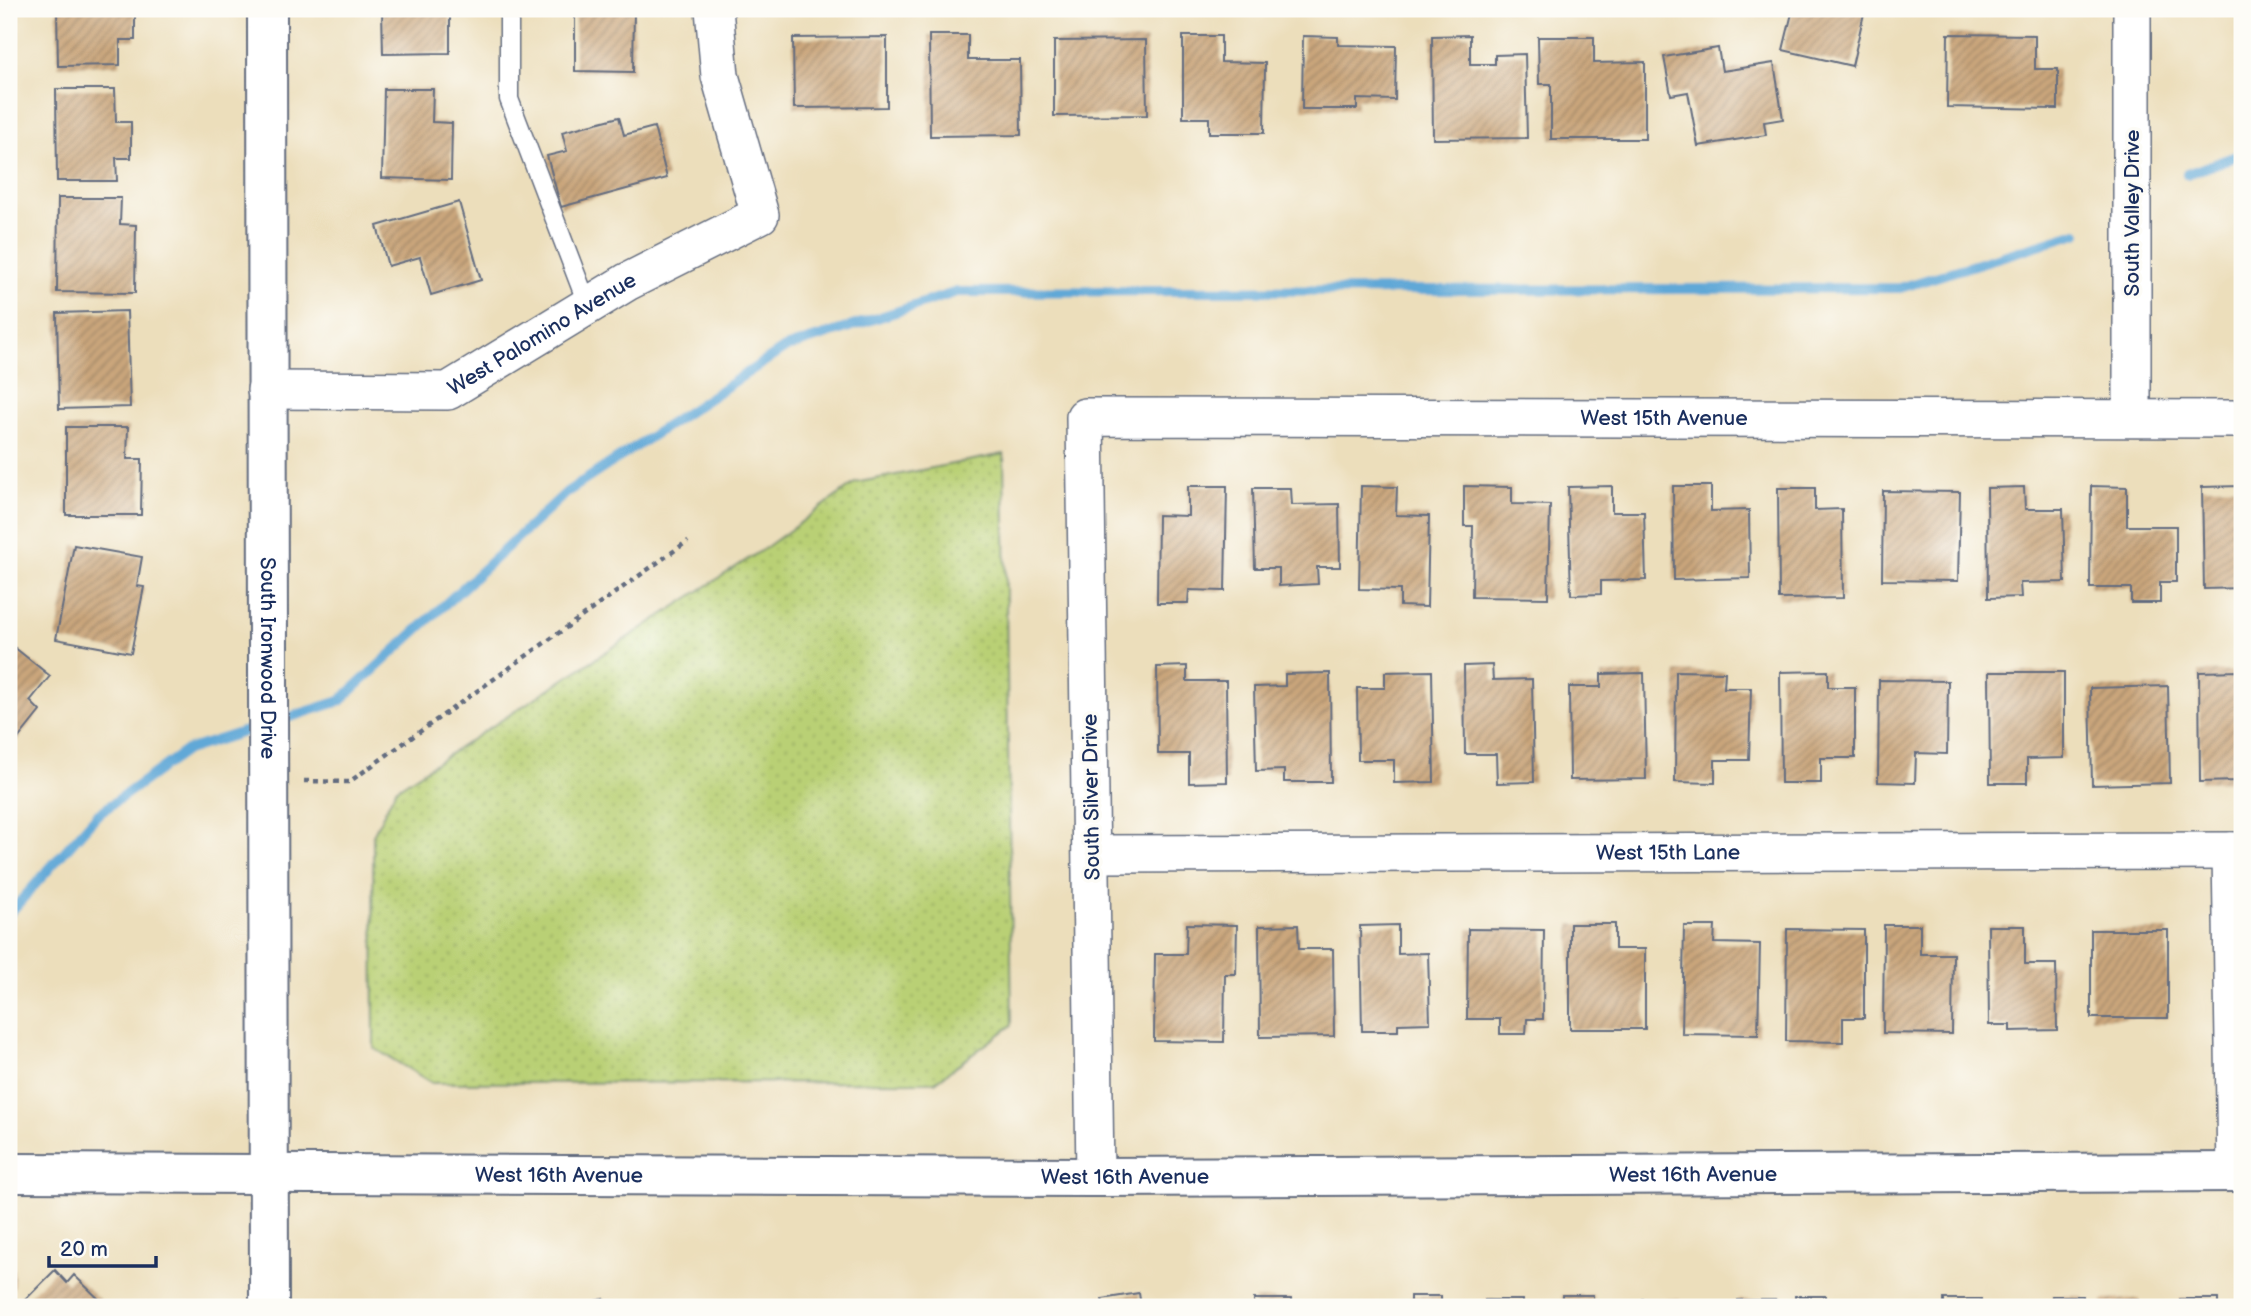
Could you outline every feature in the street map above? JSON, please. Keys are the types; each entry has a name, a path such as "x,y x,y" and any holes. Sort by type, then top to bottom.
{"street":[{"name":"South Ironwood Drive","path":"267,9 268,1307"},
{"name":"West Palomino Avenue","path":"266,390 448,391 626,282 760,215 720,76 714,9"},
{"name":"South Valley Drive","path":"2132,9 2132,418"},
{"name":"West 15th Avenue","path":"1085,417 2242,419"},
{"name":"South Silver Drive","path":"1085,417 1095,1177"},
{"name":"West 15th Lane","path":"1092,854 2237,851"},
{"path":"2237,851 2239,1172"},
{"name":"West 16th Avenue","path":"9,1173 1095,1177 2239,1172"}],"lane":[{"path":"509,9 509,99 588,306"}],"path":[{"path":"268,770 349,782 688,541"}],"green space":[{"path":"1004,454 1012,1025 935,1082 432,1083 374,1048 373,835 396,789 768,546 855,483"}],"building":[{"path":"57,9 135,9 135,40 120,40 120,65 58,66"},
{"path":"382,9 450,9 450,53 383,54"},
{"path":"569,9 634,9 633,72 575,71 575,11"},
{"path":"1793,9 1865,9 1852,66 1783,50"},
{"path":"1948,34 2035,35 2035,69 2058,69 2058,109 1947,107"},
{"path":"929,35 968,35 968,60 1020,60 1021,135 930,136"},
{"path":"1470,35 1470,64 1495,64 1495,55 1525,54 1527,138 1433,139 1432,36"},
{"path":"1183,36 1221,36 1221,62 1265,63 1264,133 1209,133 1209,118 1183,118"},
{"path":"1303,36 1338,37 1338,45 1396,46 1395,100 1357,99 1357,109 1302,109"},
{"path":"887,37 887,107 794,108 793,38"},
{"path":"1538,37 1594,37 1594,63 1645,62 1645,139 1551,139 1551,84 1539,84"},
{"path":"1146,40 1147,115 1054,116 1054,41"},
{"path":"1718,48 1722,71 1774,63 1783,119 1764,122 1766,135 1698,146 1688,92 1671,95 1664,57"},
{"path":"56,89 115,89 116,122 131,122 131,158 116,158 117,181 57,181"},
{"path":"384,89 433,89 432,122 452,123 451,180 382,178"},
{"path":"619,117 624,135 654,127 667,178 561,207 547,156 567,151 562,132"},
{"path":"58,198 121,198 120,224 136,225 135,293 57,292"},
{"path":"459,202 481,280 431,295 420,257 388,266 377,226"},
{"path":"127,311 130,407 59,409 57,313"},
{"path":"66,427 128,427 127,459 142,459 141,515 66,515"},
{"path":"1188,486 1227,486 1225,591 1189,590 1188,603 1157,603 1158,515 1188,516"},
{"path":"1361,486 1397,487 1396,515 1429,516 1427,607 1400,606 1400,590 1359,589"},
{"path":"1464,486 1512,487 1512,504 1550,505 1548,598 1472,597 1473,526 1464,526"},
{"path":"1612,486 1612,512 1644,512 1646,580 1601,581 1601,594 1571,595 1568,487"},
{"path":"1673,486 1711,486 1711,511 1749,510 1750,578 1674,580"},
{"path":"2091,486 2127,487 2127,526 2176,526 2176,582 2160,582 2160,603 2131,603 2131,588 2090,588"},
{"path":"2241,486 2242,588 2204,589 2202,487"},
{"path":"2024,487 2025,509 2063,509 2065,582 2020,583 2021,597 1988,598 1987,488"},
{"path":"1253,488 1291,488 1292,505 1339,504 1340,567 1317,567 1318,584 1279,586 1279,568 1255,568"},
{"path":"1778,488 1815,488 1815,510 1842,509 1843,598 1779,599"},
{"path":"1883,491 1960,492 1958,581 1882,580"},
{"path":"74,545 142,557 137,586 144,587 131,653 56,639"},
{"path":"9,643 50,676 30,701 40,711 9,750"},
{"path":"1492,665 1493,680 1532,679 1534,782 1497,783 1496,754 1465,754 1464,666"},
{"path":"1187,666 1187,681 1226,681 1227,782 1189,783 1189,754 1158,754 1157,667"},
{"path":"1432,671 1434,782 1394,783 1394,760 1358,760 1357,688 1385,688 1385,672"},
{"path":"1676,671 1725,672 1724,688 1751,688 1749,760 1715,760 1715,783 1675,782"},
{"path":"1828,671 1828,687 1855,687 1855,758 1821,758 1821,783 1781,783 1780,672"},
{"path":"2242,671 2242,759 2238,759 2239,781 2200,782 2199,672"},
{"path":"1989,672 2064,672 2064,758 2027,759 2027,783 1990,783"},
{"path":"1330,673 1331,782 1284,782 1284,770 1256,771 1254,687 1285,686 1285,674"},
{"path":"1644,673 1646,779 1570,780 1569,687 1601,687 1601,674"},
{"path":"1879,680 1948,681 1947,754 1916,753 1915,783 1878,782"},
{"path":"2168,686 2170,783 2092,785 2090,688"},
{"path":"1187,924 1237,925 1236,974 1225,974 1224,1042 1154,1041 1155,954 1186,954"},
{"path":"1570,924 1615,924 1615,949 1645,949 1645,1029 1570,1029"},
{"path":"1298,925 1299,949 1333,949 1334,1036 1260,1037 1259,926"},
{"path":"1398,925 1398,954 1428,953 1430,1023 1398,1024 1398,1031 1362,1031 1360,926"},
{"path":"1884,925 1920,925 1920,954 1953,954 1952,1034 1883,1033"},
{"path":"1684,926 1715,926 1714,943 1760,944 1758,1035 1682,1034"},
{"path":"1988,926 2025,926 2025,964 2056,964 2057,1030 2010,1031 2010,1025 1989,1025"},
{"path":"1468,929 1544,930 1543,1019 1527,1019 1526,1034 1500,1034 1500,1019 1467,1019"},
{"path":"1787,929 1864,930 1864,1018 1843,1018 1843,1042 1786,1041"},
{"path":"2091,930 2168,930 2168,1018 2091,1018"},
{"path":"9,1269 14,1269 14,1288 9,1288"},
{"path":"55,1270 67,1283 74,1275 107,1307 18,1307"},
{"path":"1139,1293 1141,1307 1104,1307 1102,1299"},
{"path":"1562,1295 1593,1295 1593,1307 1562,1307"},
{"path":"1410,1296 1441,1296 1441,1307 1410,1307"},
{"path":"1795,1296 1826,1296 1826,1307 1795,1307"},
{"path":"2052,1296 2083,1296 2083,1307 2052,1307"},
{"path":"604,1299 606,1307 571,1307 571,1306"},
{"path":"1254,1299 1291,1299 1291,1307 1254,1307"},
{"path":"1642,1299 1680,1299 1680,1307 1642,1307"},
{"path":"1944,1299 1981,1299 1981,1307 1944,1307"},
{"path":"2139,1299 2139,1307 2102,1307 2102,1300"},
{"path":"2180,1299 2218,1299 2218,1307 2180,1307"},
{"path":"1485,1300 1523,1300 1523,1307 1485,1307"},
{"path":"1738,1300 1776,1300 1776,1307 1738,1307"}],"waterway":[{"path":"2187,174 2242,154"},
{"path":"9,914 97,815 187,750 340,701 567,492 785,348 957,292 1900,288 2077,233"}]}
